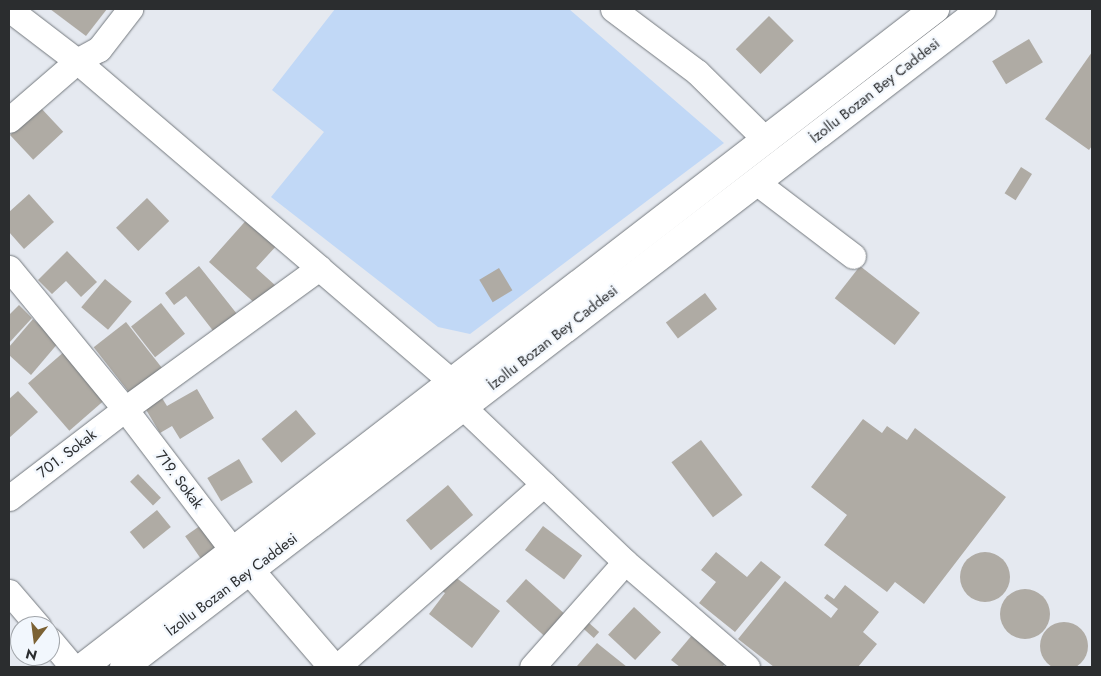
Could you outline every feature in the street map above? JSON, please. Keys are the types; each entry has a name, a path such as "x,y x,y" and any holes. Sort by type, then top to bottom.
{"main road":[{"name":"İzollu Bozan Bey Caddesi","path":"458,395 766,140 935,9"},
{"name":"İzollu Bozan Bey Caddesi","path":"83,667 242,560 458,395 756,182 982,9"},
{"name":"İzollu Bozan Bey Caddesi","path":"124,667 242,560"},
{"path":"242,560 335,667"}],"street":[{"path":"9,9 77,61 319,268 458,395 544,484 625,562 743,666"},
{"path":"9,120 77,61 99,49 130,9"},
{"path":"614,9 697,72 766,140"},
{"path":"756,182 853,256"},
{"name":"701. Sokak","path":"9,498 125,409 319,268"},
{"name":"719. Sokak","path":"13,283 125,409 242,560"},
{"path":"335,667 544,484"},
{"path":"532,667 625,562"},
{"path":"9,592 29,616"},
{"path":"60,652 73,667"}],"shaded area":[{"path":"335,9 569,9 724,143 470,334 438,327 271,197 324,132 272,90"}],"building":[{"path":"50,9 107,9 86,36"},
{"path":"769,16 794,41 761,74 736,49"},
{"path":"1029,39 1043,62 1006,84 992,61"},
{"path":"1092,52 1092,146 1089,150 1045,119"},
{"path":"40,107 63,132 33,160 10,135"},
{"path":"1021,167 1032,174 1016,200 1005,193"},
{"path":"29,194 54,222 24,249 9,232 9,212"},
{"path":"147,198 169,221 138,251 116,228"},
{"path":"250,216 279,243 256,268 276,286 258,306 209,262"},
{"path":"67,251 97,282 81,297 66,281 52,294 38,280"},
{"path":"199,266 237,314 214,332 186,296 174,305 165,293"},
{"path":"860,266 920,313 895,345 835,298"},
{"path":"499,268 512,290 493,302 479,280"},
{"path":"105,279 132,301 108,330 81,307"},
{"path":"705,293 717,309 678,338 666,322"},
{"path":"161,303 185,334 155,357 131,326"},
{"path":"19,305 32,318 9,343 9,315"},
{"path":"33,319 59,342 31,375 9,355 9,347"},
{"path":"126,322 164,370 131,395 94,347"},
{"path":"65,351 106,399 69,431 28,383"},
{"path":"197,389 214,418 180,439 172,426 160,433 145,408 162,398 167,406"},
{"path":"18,391 38,412 9,438 9,399"},
{"path":"296,410 316,434 281,463 262,439"},
{"path":"863,419 882,433 887,426 907,440 915,428 1006,497 924,604 895,582 887,592 824,545 847,515 811,487"},
{"path":"701,440 743,495 713,517 671,462"},
{"path":"239,459 253,482 221,501 207,478"},
{"path":"138,474 161,498 153,505 130,482"},
{"path":"448,485 473,515 431,550 406,520"},
{"path":"157,510 171,527 144,549 130,532"},
{"path":"204,523 222,549 204,562 185,536"},
{"path":"543,526 582,555 564,579 525,550"},
{"path":"716,552 747,577 761,561 781,577 735,632 699,603 716,582 701,570"},
{"path":"985,552 995,554 1003,559 1008,567 1010,577 1008,587 1003,595 995,600 985,602 975,600 967,595 962,587 960,577 962,567 967,559 975,554"},
{"path":"450,573 500,611 472,648 429,614 445,593 438,588"},
{"path":"526,579 564,613 544,635 506,601"},
{"path":"785,581 831,618 838,609 824,598 827,594 834,599 845,585 879,612 863,632 877,644 858,667 774,667 738,639"},
{"path":"1025,589 1035,591 1043,596 1048,604 1050,614 1048,624 1043,632 1035,637 1025,639 1015,637 1007,632 1002,624 1000,614 1002,604 1007,596 1015,591"},
{"path":"634,607 661,632 635,660 608,635"},
{"path":"588,622 599,632 594,638 583,628"},
{"path":"1059,622 1069,622 1078,626 1084,632 1088,646 1084,660 1078,666 1069,670 1059,670 1050,666 1044,660 1040,651 1040,641 1044,632 1050,626"},
{"path":"693,634 727,662 722,667 680,667 671,660"},
{"path":"597,643 627,667 577,666"}]}
